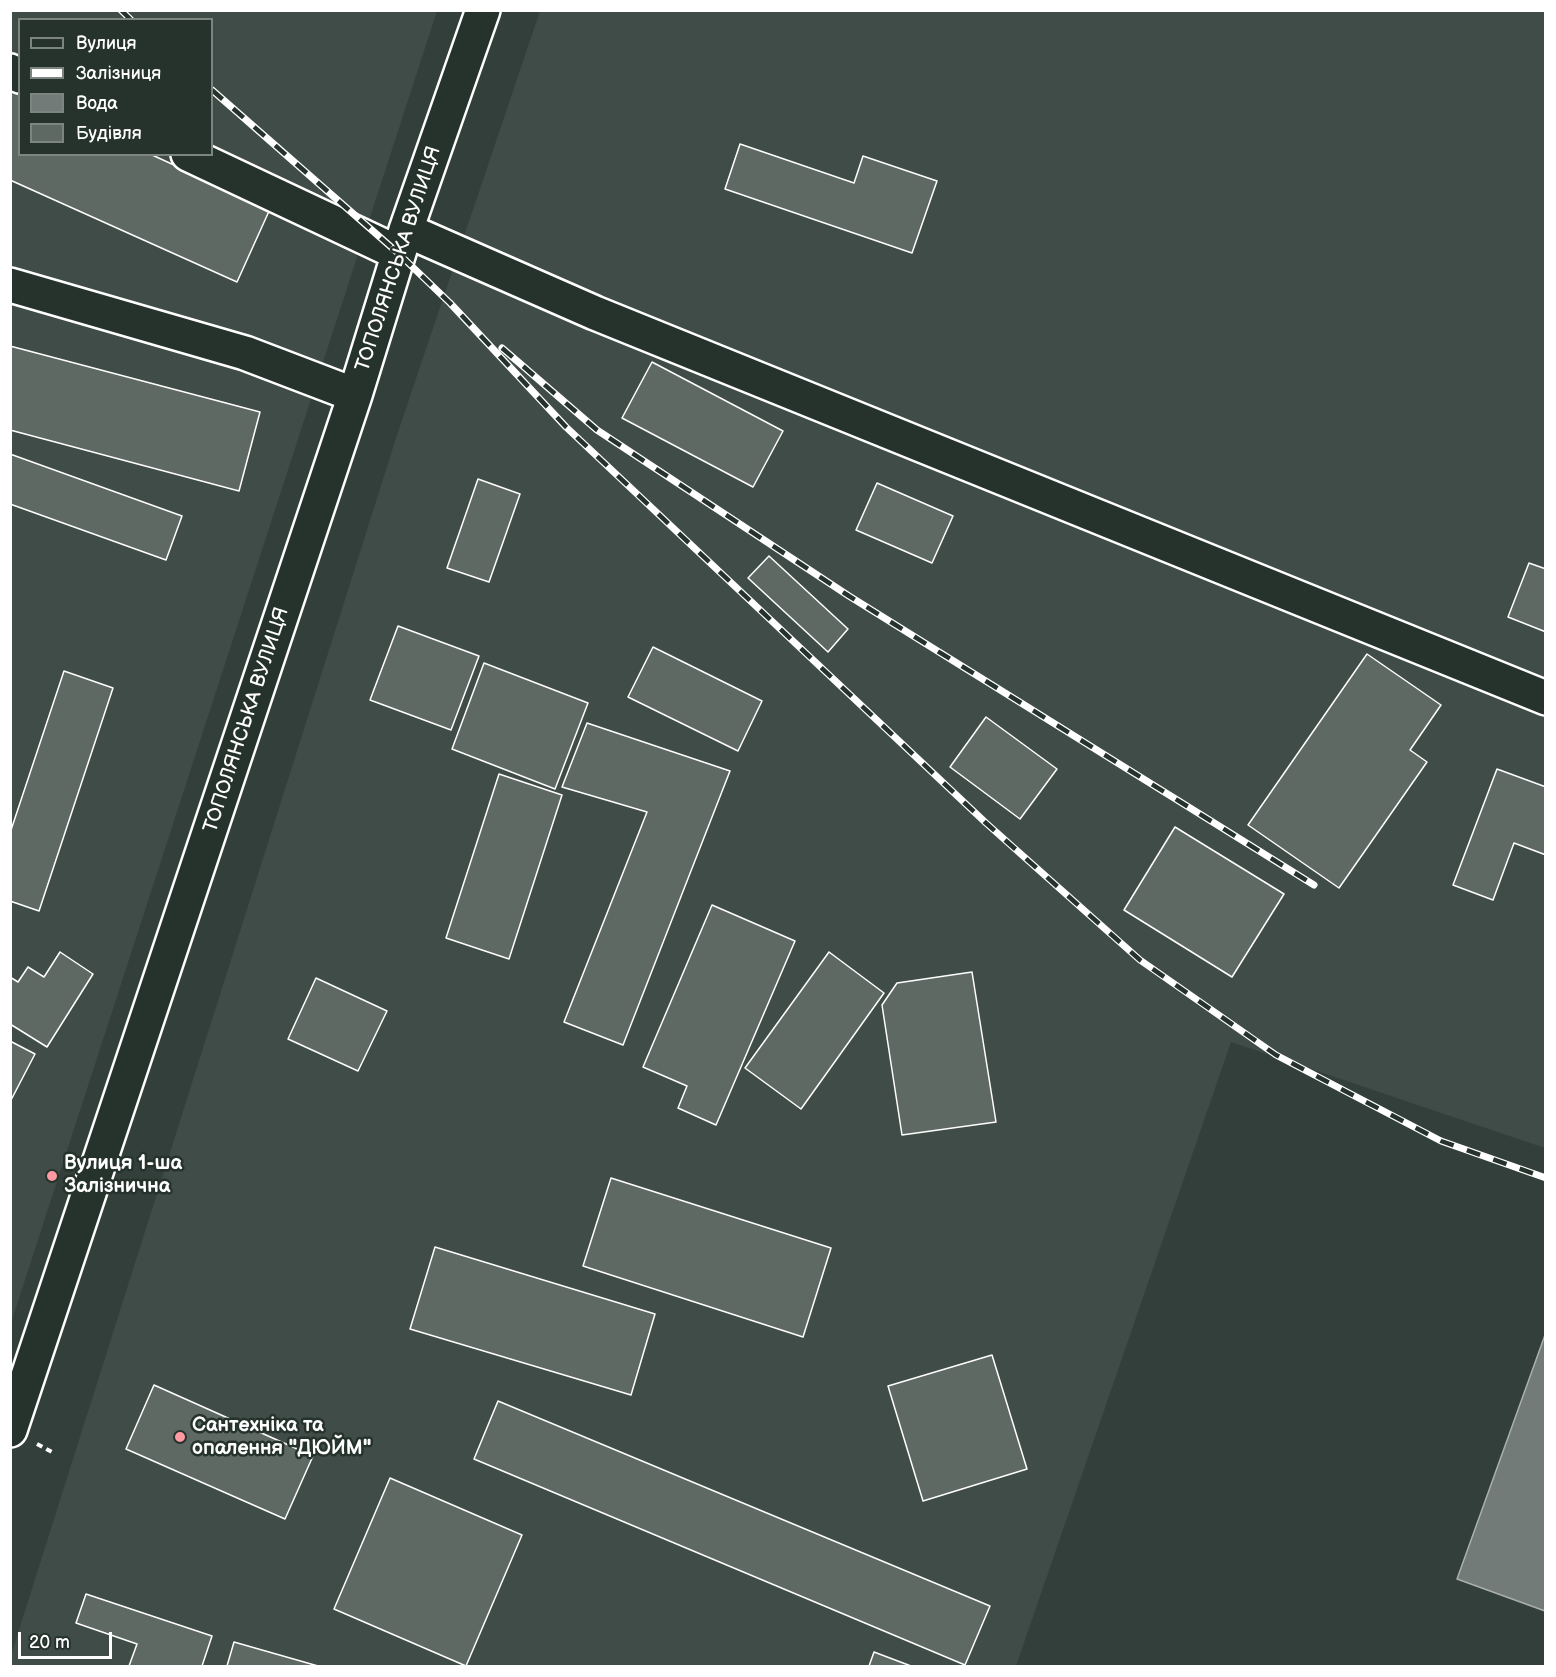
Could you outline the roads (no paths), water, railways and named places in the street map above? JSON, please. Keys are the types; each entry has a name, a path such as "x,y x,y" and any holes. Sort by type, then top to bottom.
{"street":[{"name":"ТОПОЛЯНСЬКА ВУЛИЦЯ","path":"10,1430 355,394 402,242 483,10"},
{"path":"193,156 402,242 617,322 1545,698"},
{"path":"10,285 245,353 355,394"}],"water":[{"path":"1545,1335 1545,1611 1457,1579"}],"railway":[{"path":"121,10 129,18"},
{"path":"213,91 398,253 450,303 566,427 986,823 1140,960 1276,1055 1441,1141 1546,1178"},
{"path":"502,348 597,430 849,596 1314,885"}],"place":[{"name":"Вулиця 1-ша Залізнична","path":"52,1176"},
{"name":"Сантехніка та опалення \"ДЮЙМ\"","path":"180,1437"}]}
